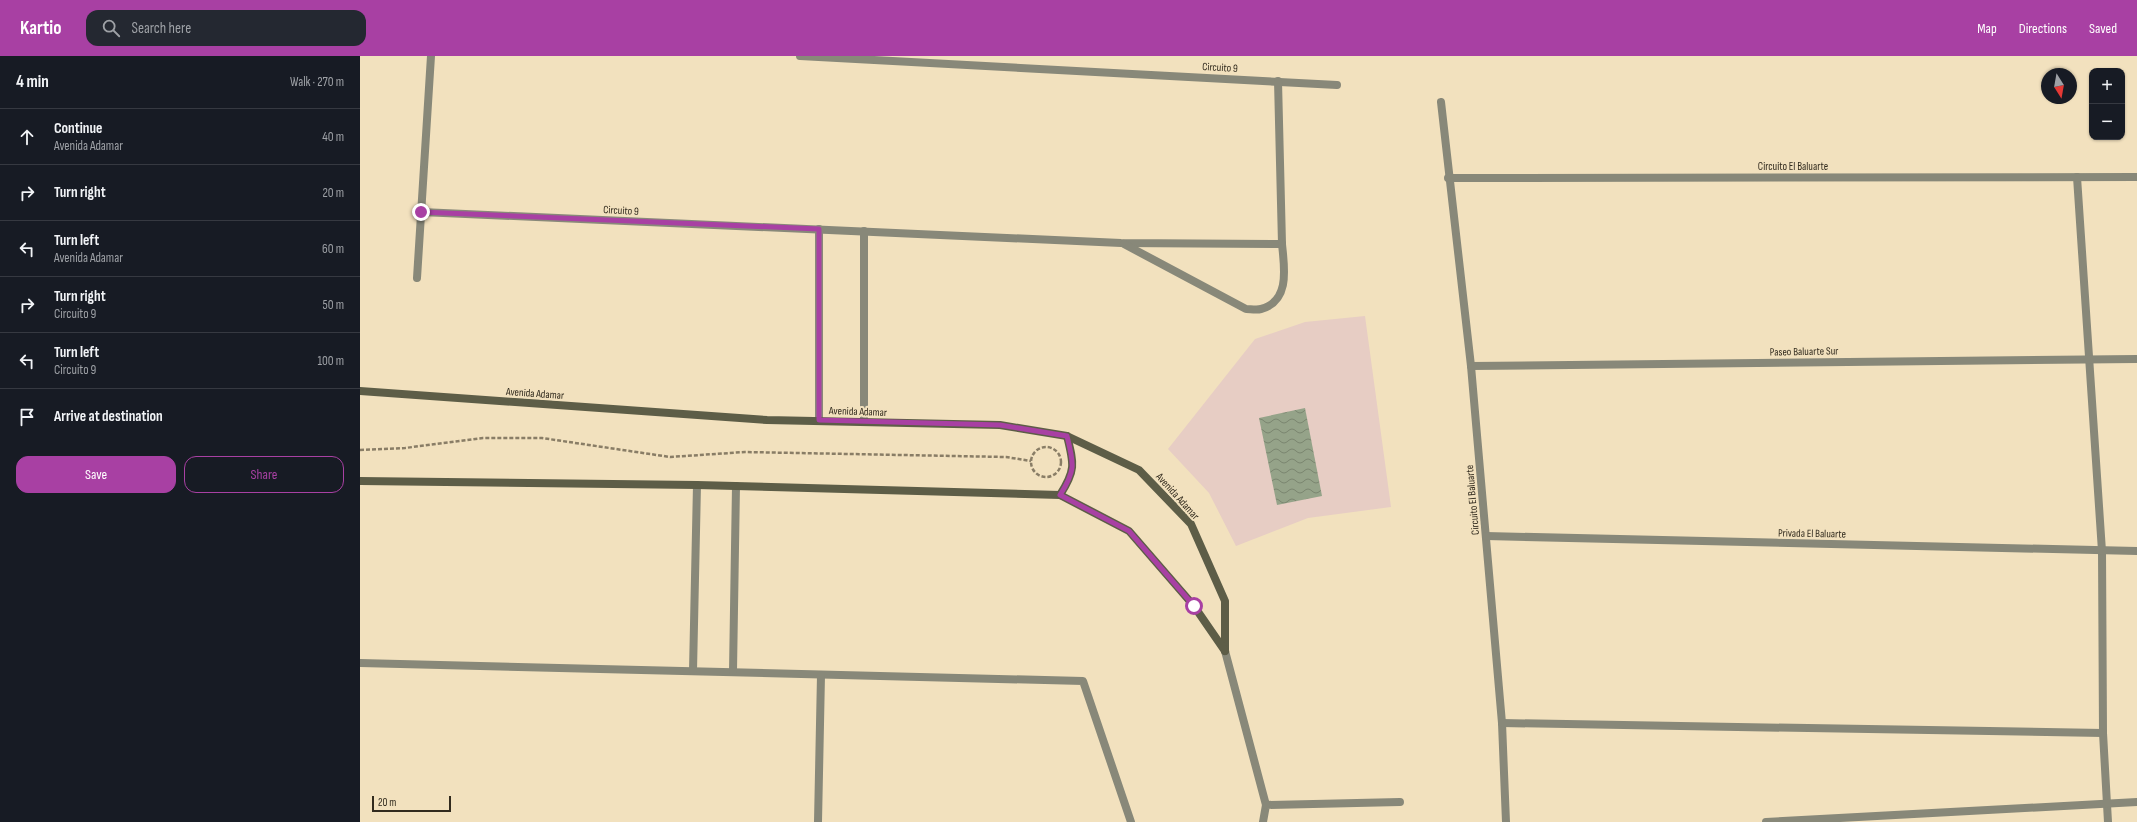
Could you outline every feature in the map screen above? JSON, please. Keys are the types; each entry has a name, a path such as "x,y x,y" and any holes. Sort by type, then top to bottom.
{"street":[{"path":"417,278 431,56"},
{"name":"Circuito 9","path":"800,56 1278,81 1337,86"},
{"name":"Circuito 9","path":"1121,243 1246,308 1261,309 1276,300 1284,286 1278,81"},
{"name":"Circuito El Baluarte","path":"1441,102 1448,178 1471,366 1502,723 1506,822"},
{"path":"2077,177 2102,551 2103,733 2108,822"},
{"name":"Circuito El Baluarte","path":"1448,178 2137,177"},
{"name":"Circuito 9","path":"421,212 1121,243 1282,244"},
{"path":"819,229 819,420"},
{"path":"864,231 864,422"},
{"name":"Paseo Baluarte Sur","path":"1471,366 2088,358 2137,359"},
{"name":"Avenida Adamar","path":"360,391 767,420 1000,425 1067,436 1139,470 1191,524 1224,601 1225,651 1266,805 1263,822"},
{"path":"1060,495 1071,478 1073,459 1067,436"},
{"name":"Avenida Adamar","path":"360,481 697,485 1060,495 1129,531 1194,606 1225,651"},
{"path":"693,671 697,485"},
{"path":"733,671 736,486"},
{"name":"Privada El Baluarte","path":"1486,536 2137,551"},
{"path":"360,663 733,671 821,675 1083,681 1131,822"},
{"path":"818,822 821,675"},
{"path":"1502,723 2103,733"},
{"path":"1266,805 1400,802"},
{"path":"1766,822 2137,802"}],"path":[{"path":"360,450 405,448 484,438 542,438 670,457 745,452 1006,457 1031,461"},
{"path":"1049,447 1057,452 1060,466 1055,474 1046,477 1033,470 1031,461 1032,456 1039,448 1049,447"}],"shaded area":[{"path":"1365,316 1391,507 1308,518 1236,546 1209,493 1168,449 1255,339 1305,322"}],"water":[{"path":"1305,408 1322,496 1277,505 1259,418"}],"route":[{"path":"421,212 819,229 819,420 1000,425 1067,436 1073,459 1071,478 1060,495 1129,531 1194,606"}]}
